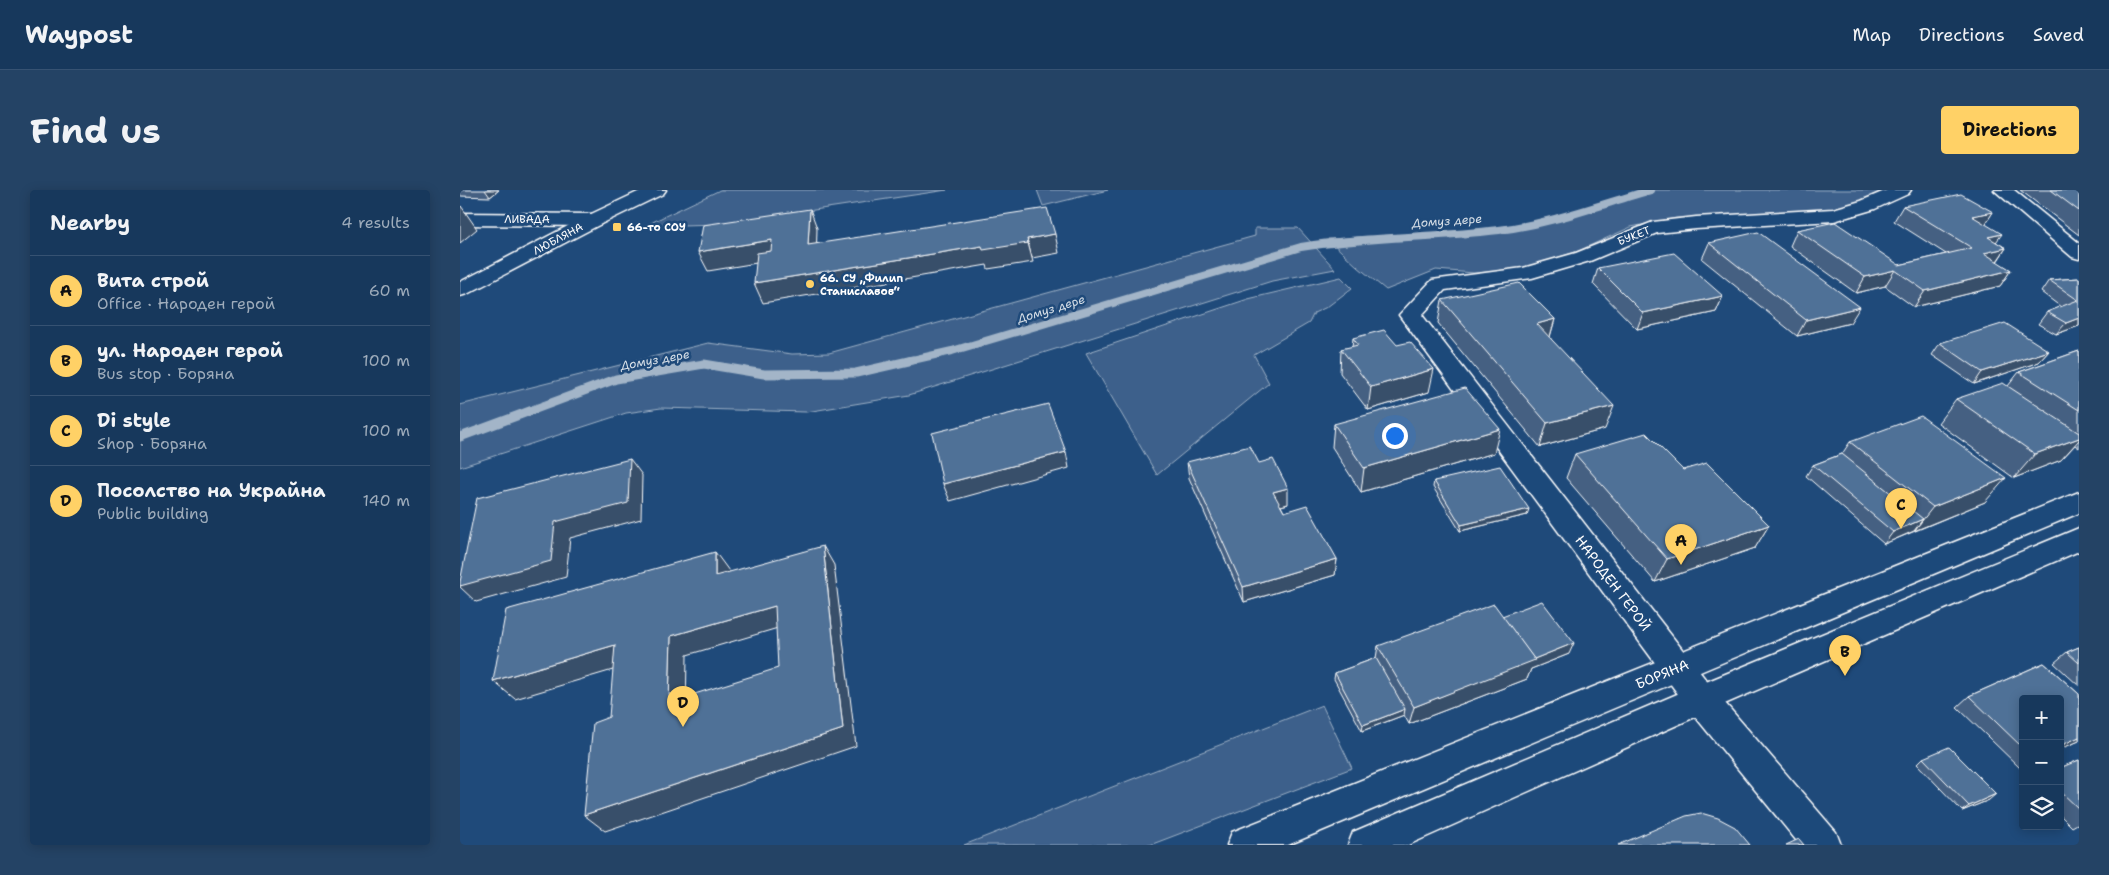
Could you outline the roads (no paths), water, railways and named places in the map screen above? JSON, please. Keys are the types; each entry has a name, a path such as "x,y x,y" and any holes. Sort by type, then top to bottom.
{"street":[{"name":"ЛЮБЛЯНА","path":"460,290 594,220 657,190"},
{"name":"БУКЕТ","path":"1410,315 1439,284 1525,274 1583,256 1653,228 1696,223 1834,215 1868,205 1902,190"},
{"path":"2003,190 2079,253"},
{"name":"ЛИВАДА","path":"460,219 594,220"},
{"name":"НАРОДЕН ГЕРОЙ","path":"1410,315 1701,699 1823,845"},
{"name":"БОРЯНА","path":"1245,845 2079,502"},
{"path":"1379,843 1701,699 2079,539"}],"waterway":[{"name":"Домуз дере","path":"908,361 952,351 1301,247 1350,241 1474,233 1518,227 1557,218 1651,190"},
{"name":"Домуз дере","path":"460,437 616,379 704,364 764,374 856,373 913,360"}],"place":[{"name":"66-то СОУ","path":"617,227"},
{"name":"66. СУ „Филип Станиславов“","path":"810,284"},
{"name":"Di style","path":"1901,529"},
{"name":"Вита строй","path":"1681,565"},
{"name":"ул. Народен герой","path":"1845,676"},
{"name":"Посолство на Украйна","path":"683,727"}]}
